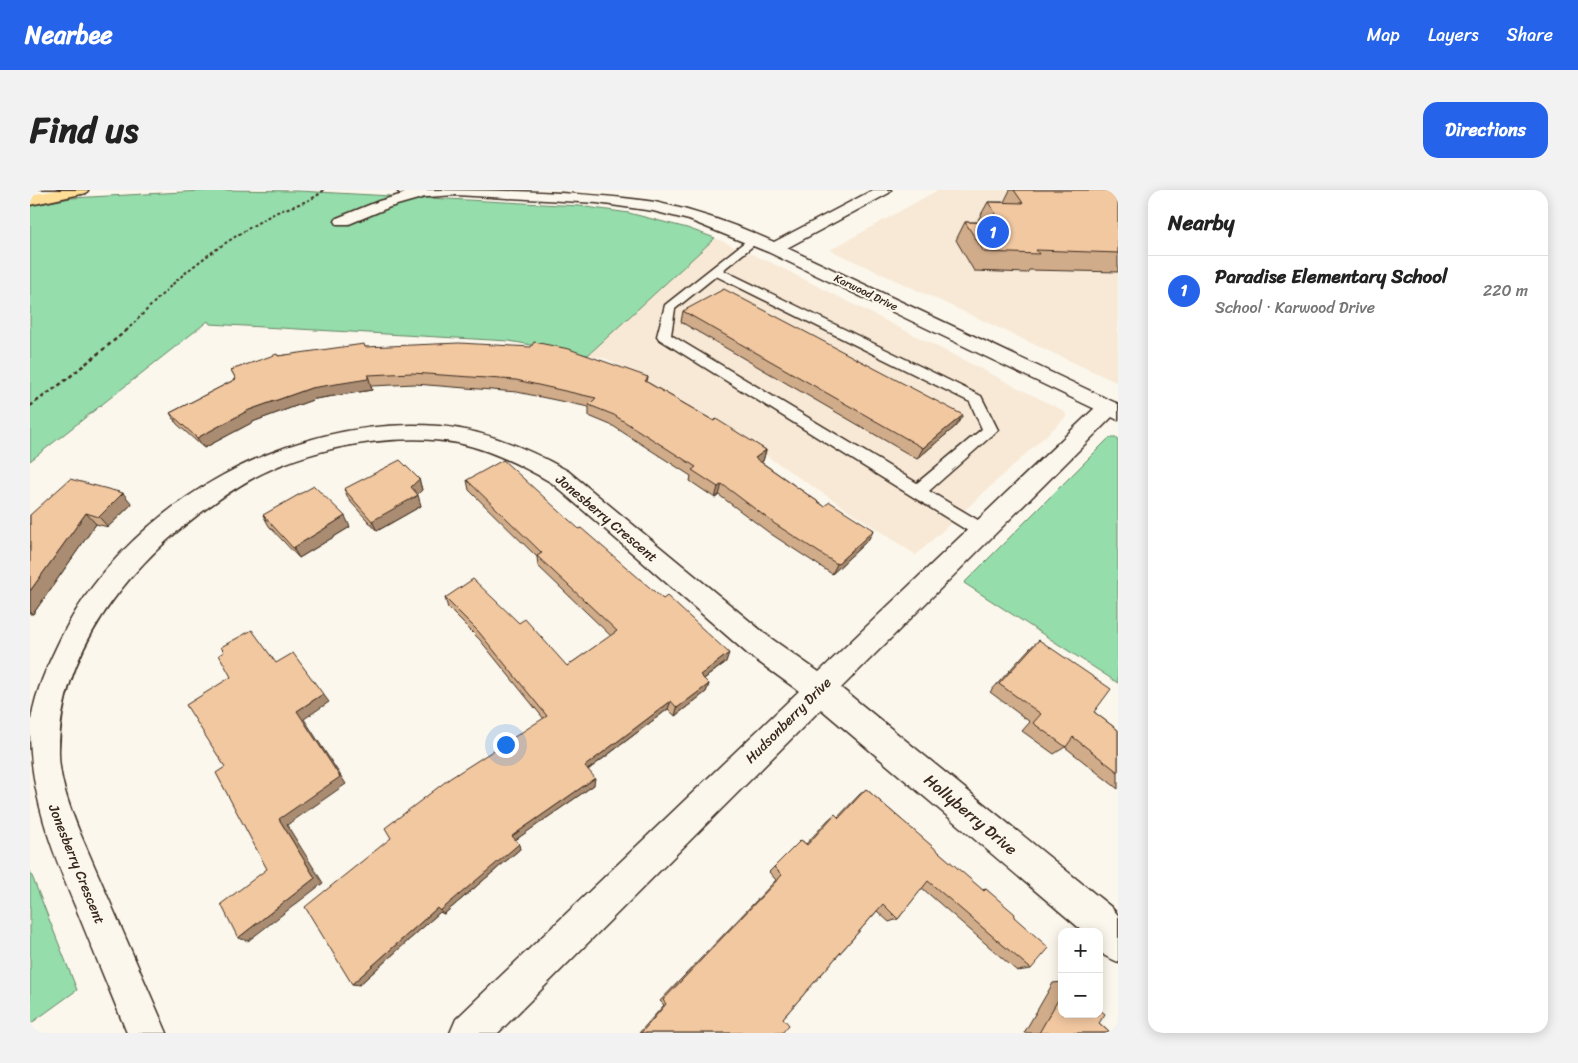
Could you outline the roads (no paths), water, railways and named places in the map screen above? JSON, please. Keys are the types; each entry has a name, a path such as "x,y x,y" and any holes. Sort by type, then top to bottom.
{"highway":[{"path":"30,200 81,190"}],"street":[{"path":"30,192 81,190"},
{"path":"376,190 343,221 374,206 427,192"},
{"path":"404,190 427,192"},
{"name":"Karwood Drive","path":"427,192 456,190 605,200 681,214 755,239 1113,410"},
{"name":"Karwood Drive","path":"576,190 605,200"},
{"path":"774,248 884,190"},
{"name":"Hudsonberry Drive","path":"470,1033 982,531 1113,410"},
{"name":"Jonesberry Crescent","path":"147,1033 66,841 51,799 43,751 49,706 64,659 89,610 121,568 157,533 192,506 254,468 291,453 331,441 372,435 416,432 457,436 495,446 529,459 560,477 759,646 820,689"},
{"name":"Hollyberry Drive","path":"820,689 1098,920 1118,942"}],"lane":[{"path":"755,239 669,308 664,336 982,531"},
{"path":"715,271 976,399 990,430 918,491"}],"place":[{"name":"Paradise Elementary School","path":"993,232"}]}
